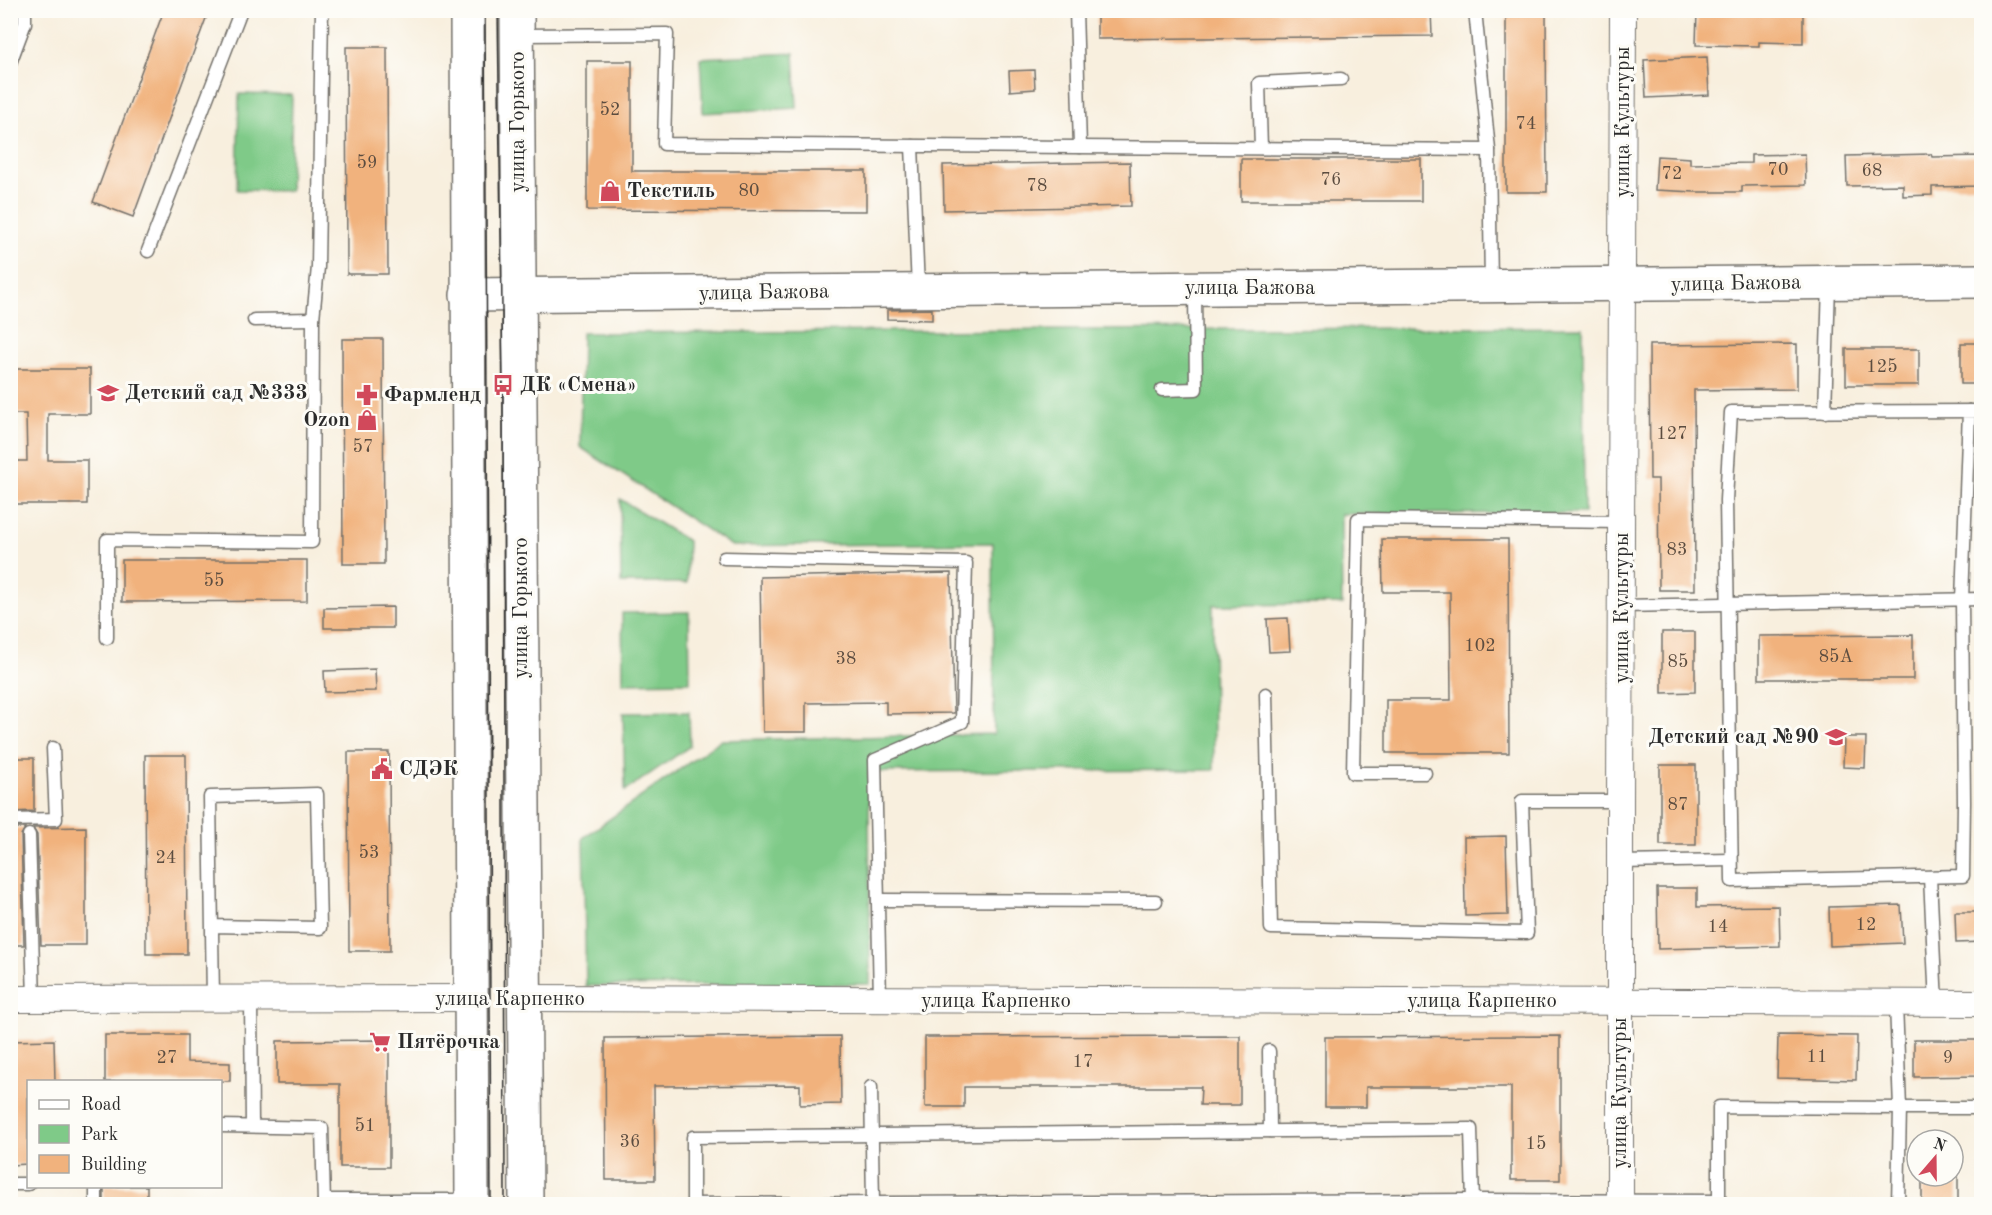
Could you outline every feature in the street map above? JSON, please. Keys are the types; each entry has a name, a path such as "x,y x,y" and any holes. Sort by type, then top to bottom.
{"main road":[{"path":"467,10 472,1202"},
{"name":"улица Горького","path":"518,23 526,1204"},
{"name":"улица Бажова","path":"467,295 1982,282"},
{"name":"улица Карпенко","path":"471,998 524,998"}],"street":[{"name":"улица Культуры","path":"1620,1203 1623,10"},
{"name":"улица Карпенко","path":"22,999 471,998"},
{"name":"улица Карпенко","path":"524,998 1982,1004"}],"lane":[{"path":"10,63 25,23 25,10"},
{"path":"148,251 242,10"},
{"path":"107,638 107,540 312,542 313,319 318,267 322,10"},
{"path":"1076,10 1080,147"},
{"path":"1475,10 1489,150 1491,286"},
{"path":"518,23 667,34 664,144 1489,150"},
{"path":"1261,148 1259,83 1341,79"},
{"path":"912,146 918,292"},
{"path":"1826,412 1829,283"},
{"path":"1162,390 1196,389 1195,288"},
{"path":"254,320 313,319"},
{"path":"1975,411 1962,600 1963,876 1732,881 1726,500 1731,412 1975,411"},
{"path":"1425,773 1353,773 1358,519 1622,522"},
{"path":"724,558 966,562 962,722 875,760 880,1000"},
{"path":"1622,606 1982,599"},
{"path":"1266,694 1271,928 1527,933 1522,801 1620,801"},
{"path":"10,819 56,819 53,748"},
{"path":"213,926 320,928 317,794 210,797 213,999"},
{"path":"22,999 29,835"},
{"path":"1620,862 1731,860"},
{"path":"1930,877 1936,1004"},
{"path":"878,900 1156,901"},
{"path":"251,998 252,1126"},
{"path":"1896,1004 1900,1108 1898,1204"},
{"path":"1269,1051 1270,1131"},
{"path":"872,1087 873,1203"},
{"path":"1473,1202 1471,1129 693,1137 693,1204 1719,1203 1719,1107 1982,1108"},
{"path":"222,1126 322,1128 324,1202 472,1202"},
{"path":"10,1184 27,1184"},
{"path":"96,1188 96,1204"}],"green space":[{"path":"794,53 797,108 703,113 700,58"},
{"path":"239,94 292,95 290,191 237,190"},
{"path":"1583,327 1584,513 1341,514 1342,604 1213,605 1214,770 869,772 870,984 586,986 583,838 721,740 994,734 993,543 732,546 580,447 582,333"},
{"path":"620,499 688,541 687,583 621,583"},
{"path":"689,612 690,682 623,683 622,613"},
{"path":"689,712 690,746 625,791 623,713"}],"building":[{"path":"164,10 209,10 133,217 93,202"},
{"path":"1097,10 1431,10 1432,36 1097,39"},
{"path":"1506,10 1546,10 1547,192 1506,192"},
{"path":"1697,10 1803,10 1803,43 1759,42 1759,46 1696,45"},
{"path":"346,47 387,47 388,274 347,274"},
{"path":"1707,57 1709,95 1646,98 1644,60"},
{"path":"587,61 632,61 632,171 866,171 866,211 587,210"},
{"path":"1034,70 1035,89 1010,91 1009,71"},
{"path":"1805,154 1806,185 1742,186 1742,192 1655,190 1657,156 1690,158 1690,164 1751,163 1751,155"},
{"path":"1931,154 1932,157 1982,156 1982,186 1932,187 1932,195 1903,196 1903,185 1847,186 1846,156"},
{"path":"1241,159 1421,159 1421,201 1241,201"},
{"path":"1130,162 1131,206 944,210 943,165"},
{"path":"932,309 932,320 887,319 887,310"},
{"path":"342,339 383,339 384,564 343,564"},
{"path":"1961,343 1982,343 1982,384 1961,384"},
{"path":"1797,344 1797,389 1694,390 1695,590 1659,590 1658,479 1650,479 1649,345"},
{"path":"1846,349 1919,349 1919,385 1846,385"},
{"path":"10,369 90,369 90,414 48,414 48,460 87,460 87,504 10,504 10,461 27,461 26,414 10,414"},
{"path":"1382,539 1508,539 1509,753 1386,753 1386,700 1451,700 1450,592 1383,592"},
{"path":"122,560 307,560 307,601 122,602"},
{"path":"951,573 954,713 886,714 886,702 806,703 806,732 763,732 760,577"},
{"path":"393,607 393,628 324,628 324,608"},
{"path":"1288,618 1290,651 1269,652 1267,619"},
{"path":"1662,632 1695,632 1695,692 1662,693"},
{"path":"1913,635 1913,679 1759,679 1759,636"},
{"path":"375,669 376,691 325,692 324,671"},
{"path":"1844,737 1866,737 1865,768 1843,767"},
{"path":"348,752 389,752 390,951 349,951"},
{"path":"145,755 186,755 187,954 146,954"},
{"path":"10,758 34,758 34,811 10,812"},
{"path":"1660,765 1696,765 1696,845 1660,845"},
{"path":"86,827 86,945 41,945 37,835 33,828"},
{"path":"10,828 25,828 21,835 24,945 10,945"},
{"path":"1506,836 1508,915 1465,916 1464,837"},
{"path":"1657,888 1697,888 1697,907 1779,906 1780,946 1658,949"},
{"path":"1901,905 1903,943 1830,946 1829,907"},
{"path":"1955,912 1982,912 1982,942 1956,943"},
{"path":"105,1035 187,1035 187,1062 230,1063 230,1081 105,1080"},
{"path":"1778,1035 1857,1036 1856,1080 1777,1078"},
{"path":"840,1036 841,1104 800,1105 800,1085 654,1086 655,1180 606,1180 605,1038"},
{"path":"1240,1036 1240,1105 1200,1105 1201,1087 964,1087 964,1107 925,1107 925,1037"},
{"path":"1560,1036 1560,1180 1511,1180 1511,1087 1366,1087 1366,1107 1325,1107 1325,1037"},
{"path":"54,1040 55,1080 27,1080 27,1164 10,1165 10,1041"},
{"path":"389,1040 389,1167 340,1167 340,1084 277,1084 277,1041"},
{"path":"1914,1040 1982,1040 1982,1076 1914,1077"},
{"path":"104,1188 147,1188 147,1204 104,1204"},
{"path":"1922,1188 1958,1188 1958,1204 1922,1204"}],"tram line":[{"path":"485,10 491,1204"},
{"path":"498,10 503,385 505,1204"}],"place":[{"name":"Текстиль","path":"610,191"},
{"name":"ДК «Смена»","path":"503,385"},
{"name":"Детский сад №333","path":"108,393"},
{"name":"Фармленд","path":"367,395"},
{"name":"Ozon","path":"367,420"},
{"name":"Детский сад №90","path":"1836,737"},
{"name":"СДЭК","path":"382,769"},
{"name":"Пятёрочка","path":"380,1042"}]}
